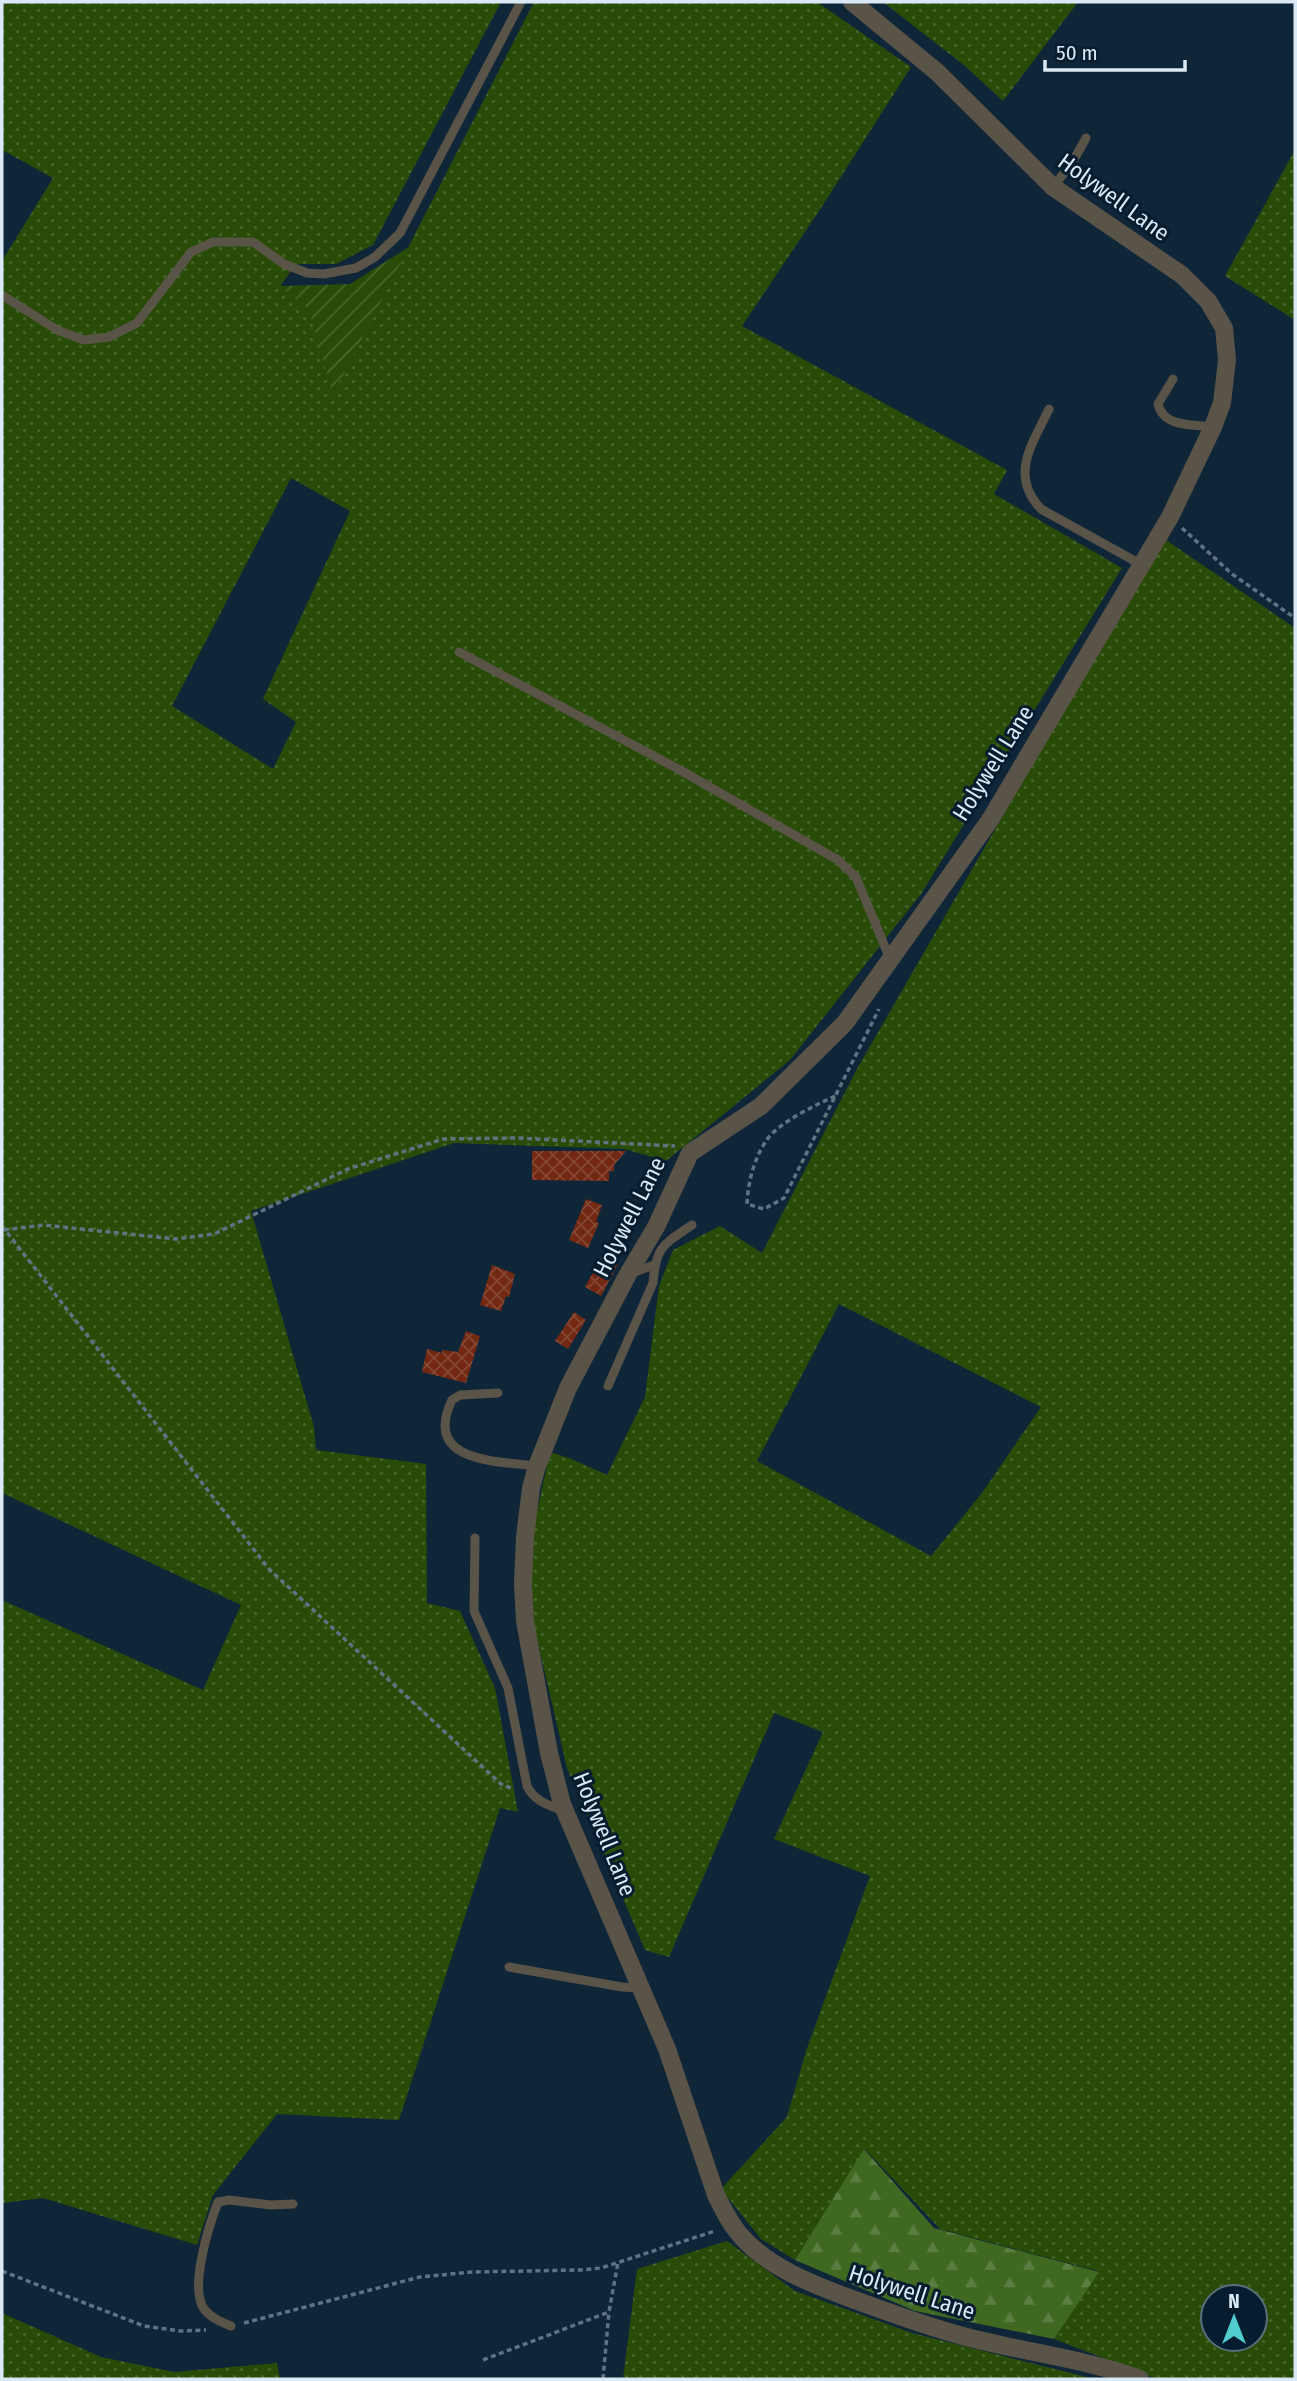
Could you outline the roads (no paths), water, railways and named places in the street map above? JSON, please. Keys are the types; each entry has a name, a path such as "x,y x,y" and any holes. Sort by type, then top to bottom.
{"street":[{"name":"Holywell Lane","path":"852,2 937,72 1053,187 1182,275 1208,301 1224,328 1227,360 1222,402 1170,517 990,820 845,1023 761,1106 690,1153 656,1227 568,1388 537,1465 531,1488 525,1537 525,1621 550,1753 565,1812 667,2049 716,2195 741,2237 765,2257 808,2283 898,2316 964,2337 1115,2370 1140,2379"}],"lane":[{"path":"2,295 57,330 84,340 109,337 137,323 191,252 213,242 253,242 284,264 307,273 324,274 356,268 375,257 400,233 520,2"},
{"path":"1053,187 1072,163 1086,138"},
{"path":"1173,379 1158,404 1163,417 1172,422 1213,427"},
{"path":"1049,409 1025,460 1024,472 1029,495 1041,509 1142,565"},
{"path":"459,652 680,770 838,860 856,877 890,959"},
{"path":"608,1386 653,1283 654,1265 661,1247 692,1225"},
{"path":"628,1274 654,1265"},
{"path":"498,1393 460,1395 452,1400 445,1425 452,1445 459,1452 472,1457 537,1465"},
{"path":"475,1538 474,1611 508,1688 527,1786 531,1795 565,1812"},
{"path":"509,1967 641,1988"},
{"path":"231,2326 213,2318 202,2306 198,2287 212,2218 218,2202 229,2200 271,2205 293,2204"}]}
